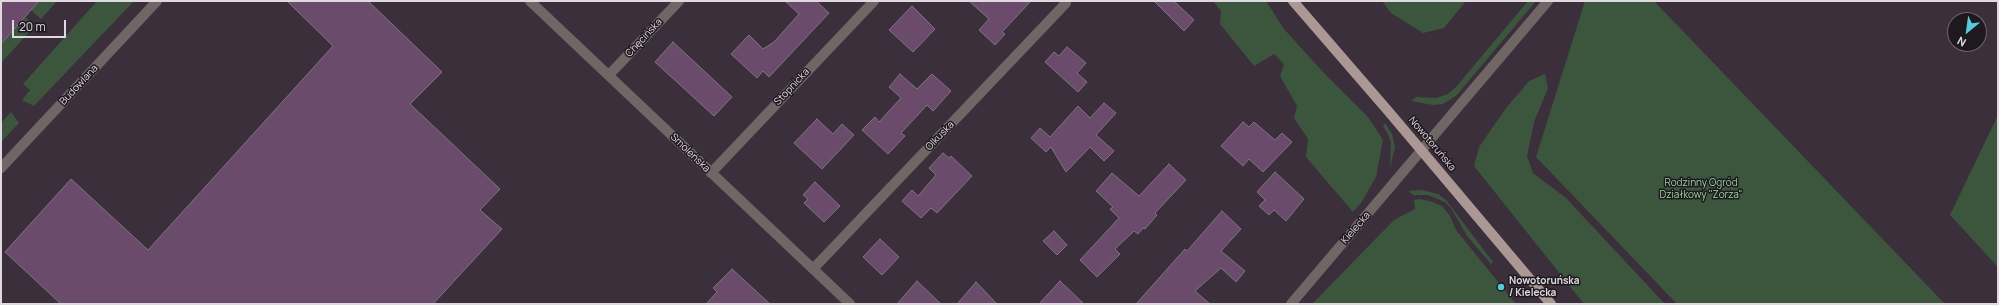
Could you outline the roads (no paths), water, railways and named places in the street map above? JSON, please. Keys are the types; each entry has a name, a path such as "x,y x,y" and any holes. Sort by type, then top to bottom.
{"main road":[{"name":"Nowotoruńska","path":"1293,1 1551,304"}],"street":[{"name":"Budowlana","path":"1,168 157,1"},
{"name":"Smoleńska","path":"530,1 850,304"},
{"name":"Chęcińska","path":"609,75 678,1"},
{"name":"Stopnicka","path":"711,173 874,1"},
{"name":"Kielecka","path":"1291,304 1422,151 1442,124 1548,1"},
{"name":"Olkuska","path":"813,269 1065,2"}],"place":[{"name":"Nowotoruńska / Kielecka","path":"1501,287"}],"park label":[{"name":"Rodzinny Ogród Działkowy \"Zorza\"","path":"1701,188"}]}
